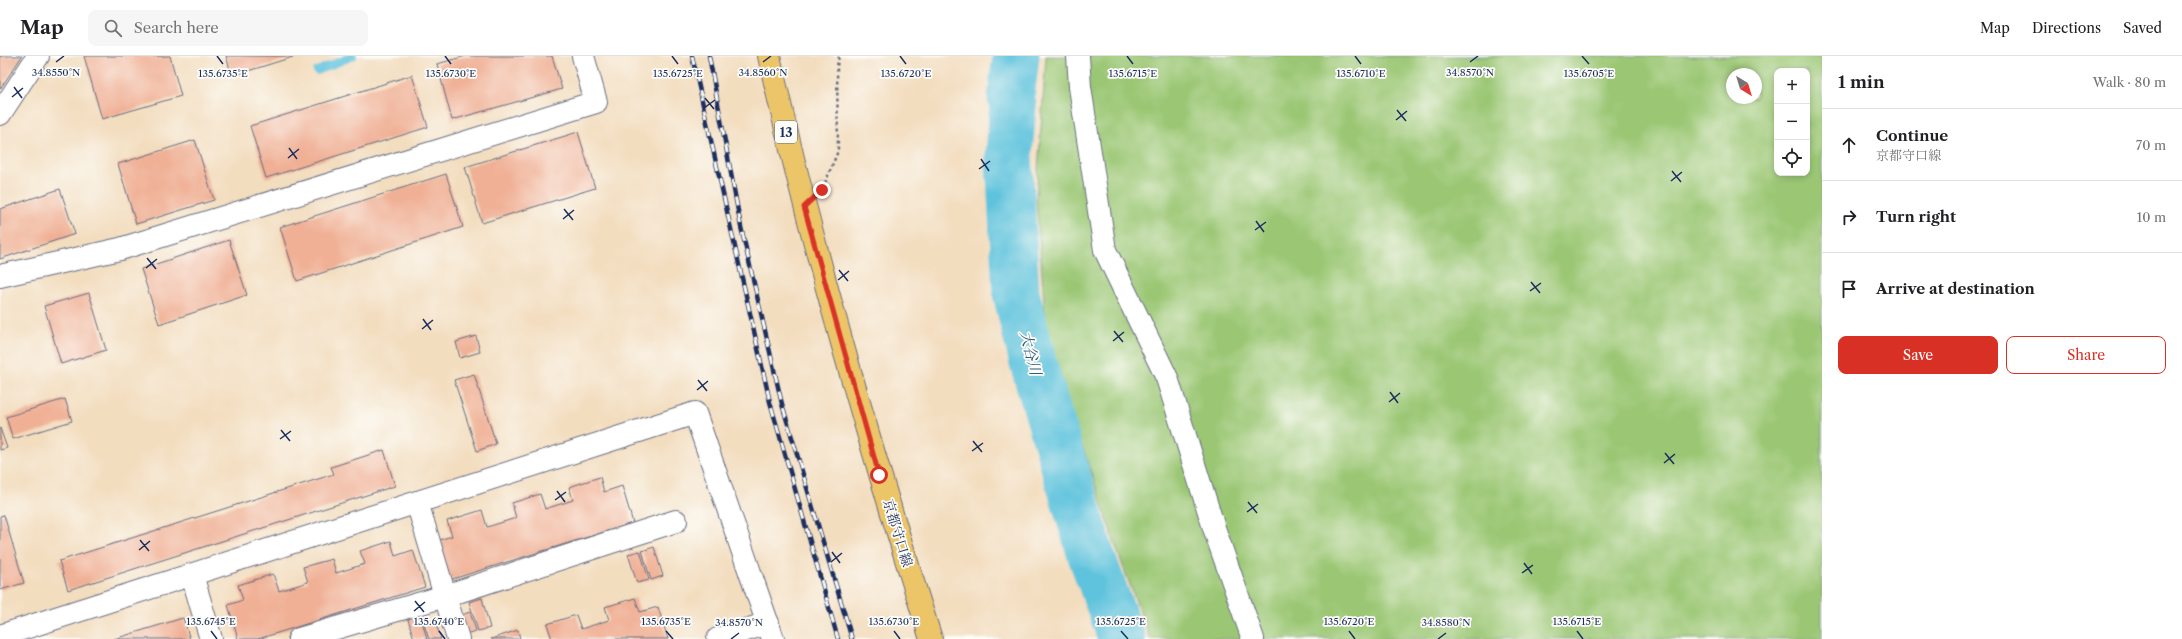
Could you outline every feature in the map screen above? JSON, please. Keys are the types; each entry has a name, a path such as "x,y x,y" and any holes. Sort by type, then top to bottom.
{"main road":[{"name":"京都守口線","path":"769,56 804,207 879,475 931,639"}],"street":[{"path":"0,114 38,56"},
{"path":"0,276 120,249 596,102 583,56"},
{"path":"1078,56 1080,87 1105,250 1167,378 1214,528 1253,639"},
{"path":"0,636 695,413 770,631 718,639"},
{"path":"417,502 458,639"},
{"path":"300,639 445,596 676,521"},
{"path":"192,575 211,639"}],"path":[{"path":"804,207 822,190 838,151 837,66 839,56"}],"green space":[{"path":"1046,56 1822,56 1822,639 1150,639 1117,550 1047,340 1036,199"}],"building":[{"path":"0,56 22,56 0,89"},
{"path":"84,56 170,56 181,96 102,119"},
{"path":"226,56 296,56 232,76"},
{"path":"466,56 552,56 562,89 452,120 437,64"},
{"path":"412,75 428,127 266,178 250,126"},
{"path":"578,132 595,188 482,223 465,167"},
{"path":"195,140 214,200 136,224 118,164"},
{"path":"446,174 463,227 297,281 280,227"},
{"path":"60,189 75,234 0,259 0,209"},
{"path":"229,240 247,295 159,324 141,269"},
{"path":"89,293 106,350 61,364 44,306"},
{"path":"476,336 480,352 460,358 456,342"},
{"path":"474,374 496,444 477,451 454,380"},
{"path":"65,399 72,421 13,439 6,417"},
{"path":"0,428 7,448 0,450"},
{"path":"384,450 395,486 68,590 59,561 334,474 331,467"},
{"path":"600,477 604,492 622,486 633,523 449,580 436,541 452,536 447,521 482,510 487,527 516,518 512,503 540,494 545,509 573,500 569,487"},
{"path":"4,515 24,583 0,590 0,516"},
{"path":"391,541 395,556 413,550 425,587 258,639 238,639 228,605 243,600 238,585 273,574 279,591 308,582 303,567 332,559 336,573 365,564 360,551"},
{"path":"654,547 663,576 651,580 642,551"},
{"path":"640,551 649,580 637,583 628,554"},
{"path":"482,598 490,628 478,631 469,602"},
{"path":"635,598 640,612 658,607 668,639 552,639 547,624 576,615 581,629 609,620 605,607"},
{"path":"470,612 476,631 465,634 459,616"},
{"path":"420,615 427,639 414,639 408,619"},
{"path":"183,618 190,639 114,639"},
{"path":"435,621 441,639 429,639 424,624"},
{"path":"518,630 520,639 491,639"}],"waterway":[{"path":"317,71 353,56"},
{"name":"大谷川","path":"1016,56 1011,98 1013,105 1009,155 1016,293 1034,366 1091,555 1122,639"}],"railway":[{"path":"692,56 770,402 838,639"},
{"path":"709,56 741,227 782,404 852,639"}],"route":[{"path":"822,190 804,207 879,475"}]}
